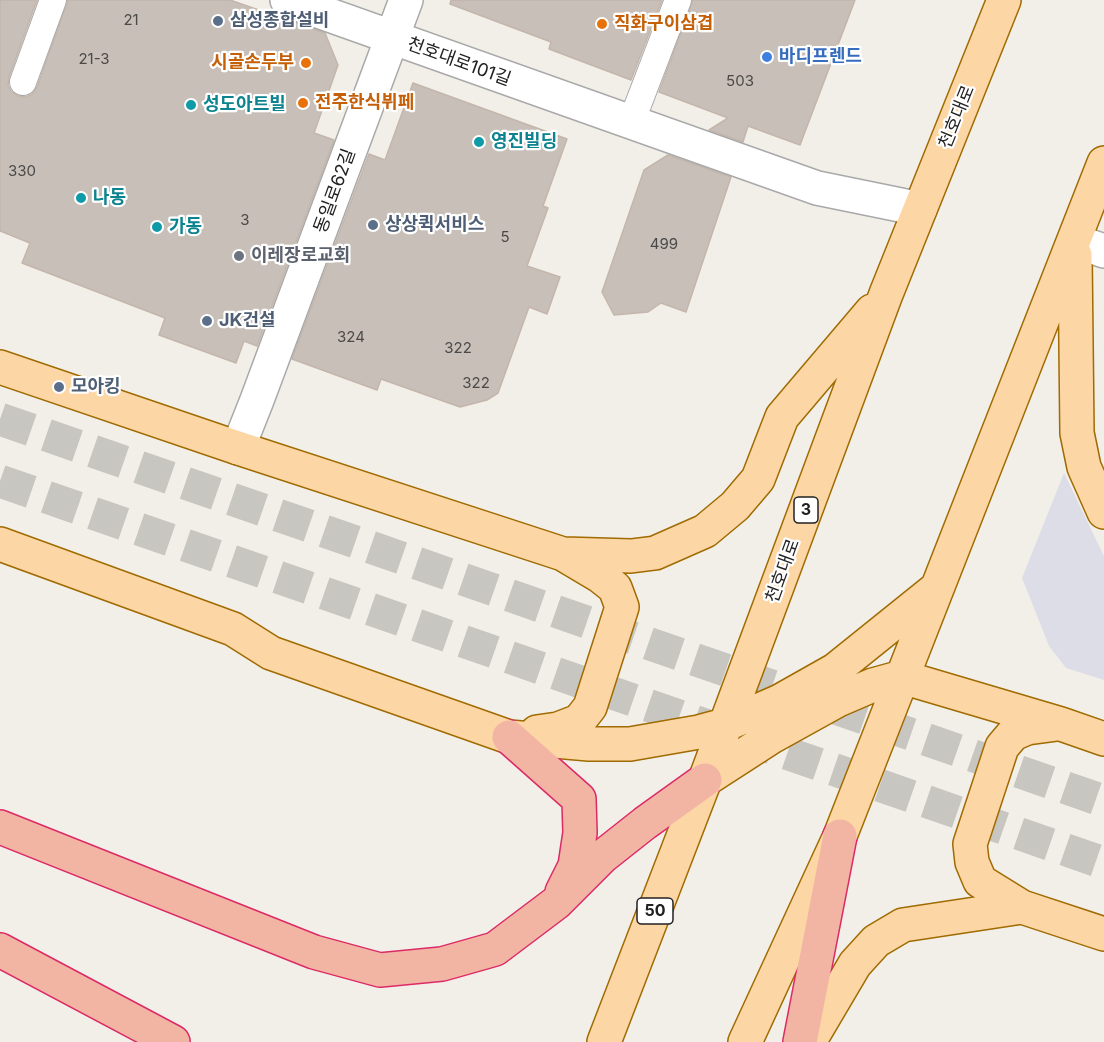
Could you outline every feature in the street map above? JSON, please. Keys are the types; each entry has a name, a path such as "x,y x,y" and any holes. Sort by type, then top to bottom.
{"highway":[{"path":"509,737 579,799 580,833 575,866 556,903"},
{"path":"0,827 314,952 380,970 442,964 495,949 556,903 602,857 705,780"},
{"path":"800,1042 840,836"},
{"path":"0,950 173,1042"}],"main road":[{"name":"천호대로","path":"604,1042 705,780 886,294 1004,0"},
{"path":"1104,163 1089,246 1077,433 1084,467 1104,512"},
{"path":"745,1042 840,836 937,588 1089,246"},
{"path":"563,554 631,556 655,553 705,531 735,506 758,479 782,417 886,294"},
{"path":"0,367 238,448 563,554 600,576 615,588 621,607 590,707 579,721 558,729 509,737"},
{"path":"0,544 233,629 271,653 509,737 589,744 630,744 699,732 725,725 780,701 835,670 937,588"},
{"path":"705,780 773,736 838,700 873,685 902,677 1104,739"},
{"path":"1061,724 1027,728 1013,734 1002,747 970,844 972,862 980,881 1022,907 1104,934"},
{"path":"809,1042 855,964 876,941 903,925 1022,907"}],"street":[{"name":"천호대로101길","path":"287,0 817,188 920,209"},
{"name":"동일로62길","path":"238,448 258,400 406,0"}],"lane":[{"path":"23,82 54,0"},
{"path":"631,123 678,0"}],"shaded area":[{"path":"1064,473 1104,556 1104,680 1066,668 1049,646 1022,578"}],"building":[{"path":"0,0 37,0 8,85 11,91 18,96 26,97 32,94 37,87 68,0 230,0 325,33 338,65 314,133 334,140 257,346 244,341 236,363 159,335 165,318 22,263 30,243 0,231"},
{"path":"451,0 662,0 631,80 549,49 551,42 450,4"},
{"path":"693,0 855,0 800,145 748,126 743,142 709,130 728,118 659,92"},
{"path":"413,83 567,139 543,206 548,208 527,266 560,277 547,314 529,307 498,393 487,400 460,407 381,379 377,390 292,359 369,154 385,160"},
{"path":"668,155 731,177 686,312 661,303 648,312 614,315 602,292 644,170"}],"tunnel":[{"path":"0,419 1104,801"},
{"path":"0,481 1104,863"}],"place":[{"name":"삼성종합설비","path":"218,21"},
{"name":"직화구이삼겹","path":"602,24"},
{"name":"바디프렌드","path":"767,57"},
{"name":"시골손두부","path":"306,63"},
{"name":"전주한식뷔페","path":"303,103"},
{"name":"성도아트빌","path":"191,105"},
{"name":"영진빌딩","path":"479,142"},
{"name":"나동","path":"81,198"},
{"name":"상상퀵서비스","path":"373,225"},
{"name":"가동","path":"157,227"},
{"name":"이레장로교회","path":"239,256"},
{"name":"JK건설","path":"207,321"},
{"name":"모아킹","path":"59,387"}]}
